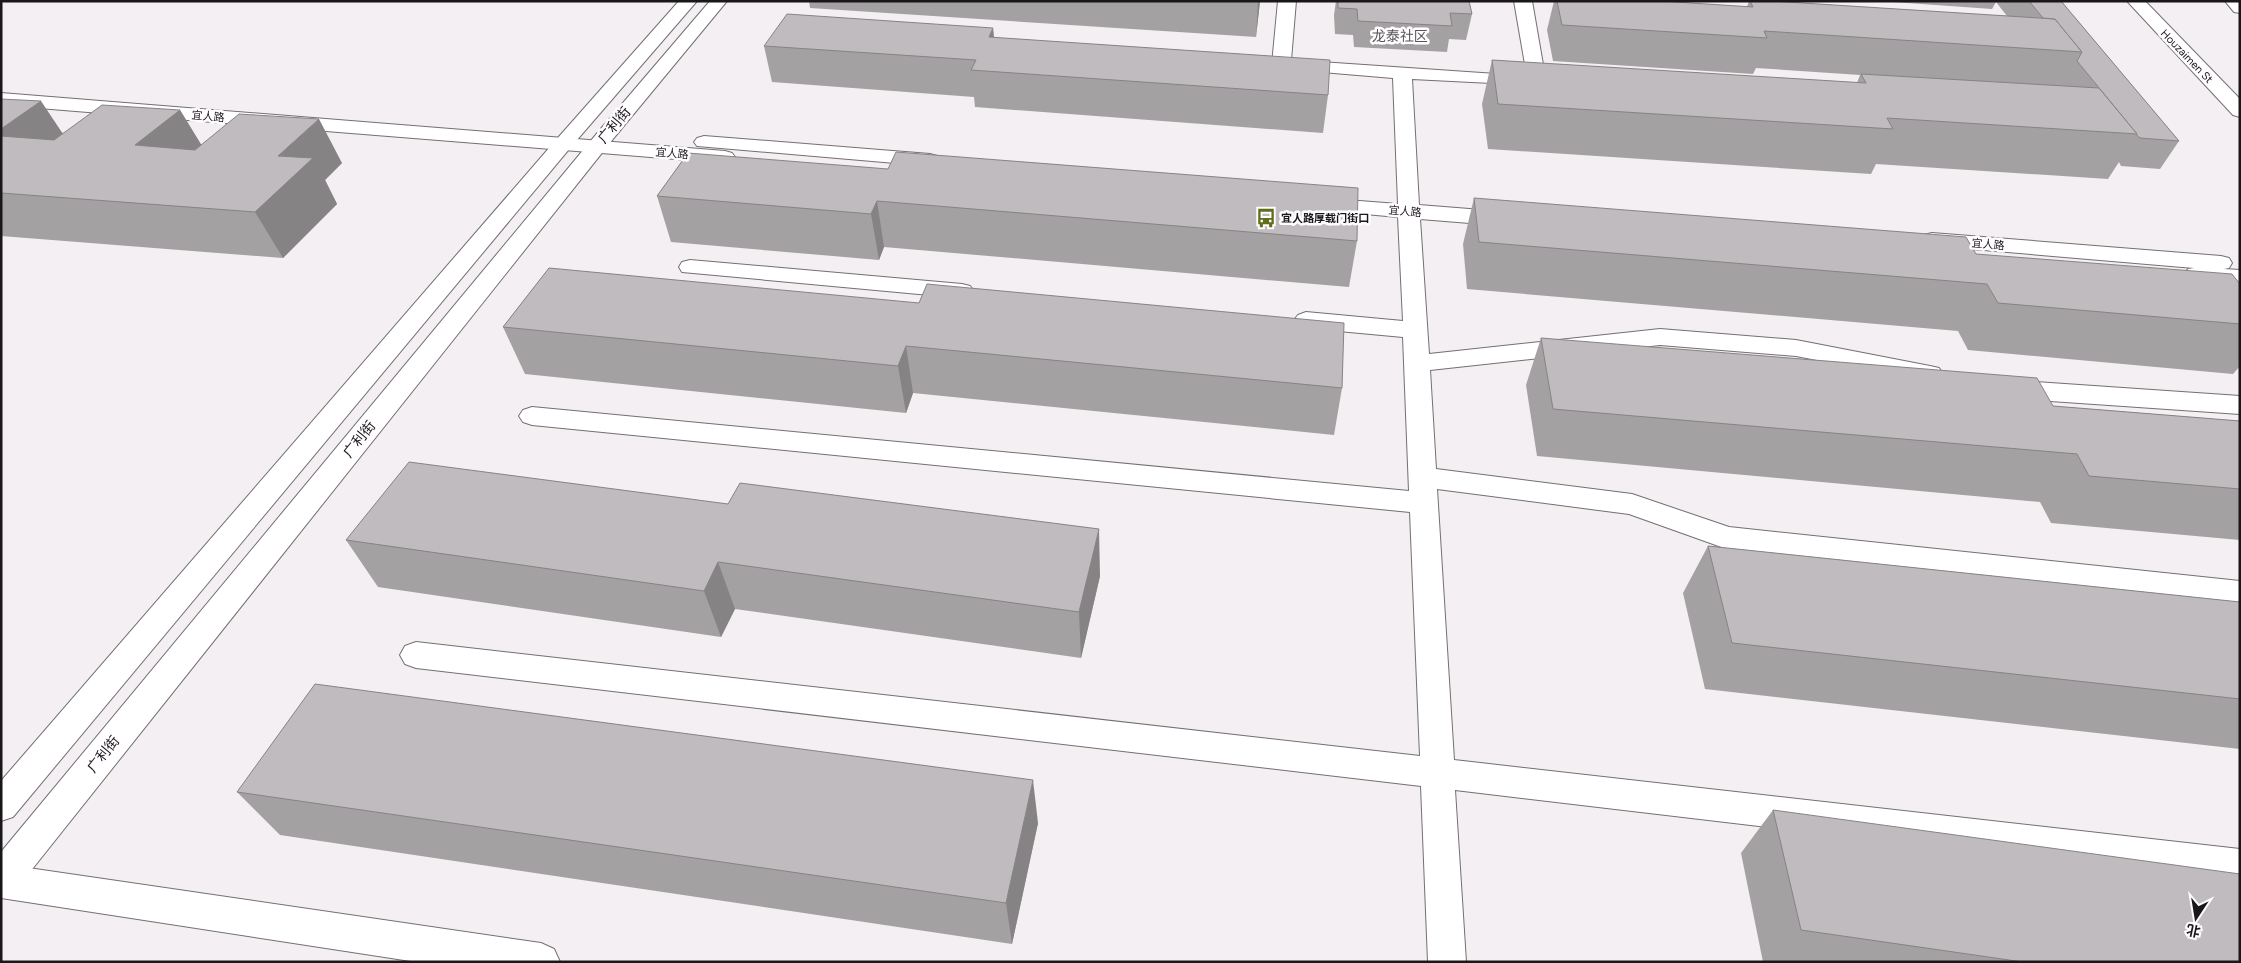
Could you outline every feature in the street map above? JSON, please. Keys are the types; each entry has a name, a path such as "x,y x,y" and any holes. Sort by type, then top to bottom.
{"street":[{"name":"广利街","path":"1,806 568,138 689,1"},
{"name":"广利街","path":"1,880 601,141 719,1"},
{"path":"1281,64 1287,1"},
{"path":"1523,1 1537,82"},
{"name":"Houzaimen St","path":"2135,1 2240,111"},
{"path":"2233,1 2240,8"},
{"path":"1261,63 1557,83"},
{"path":"1402,73 1447,962"},
{"name":"宜人路","path":"1,87 601,141 947,168"},
{"name":"宜人路","path":"1,99 568,138"},
{"name":"宜人路","path":"1304,196 1527,214"},
{"name":"宜人路","path":"2240,264 1913,245 2240,277"},
{"path":"690,267 988,293"},
{"path":"1285,319 1414,330"},
{"path":"1416,363 1660,337 1796,348 1948,377"},
{"path":"1986,385 2240,405"},
{"path":"532,416 1423,490 1632,504 1727,538 2240,592"},
{"path":"416,655 2240,866"},
{"path":"1,880 541,962"}],"building":[{"path":"1338,1 1469,1 1472,14 1450,13 1452,26 1358,21 1357,9 1338,8"},
{"path":"1557,1 1660,1 1753,7 1750,1 1771,1 2055,19 2082,52 1764,31 1767,38 1562,25"},
{"path":"2029,1 2061,1 2179,141 2140,138 2077,61 2082,52 2055,19 2043,18"},
{"path":"787,14 993,28 989,37 1330,60 1328,95 971,70 976,60 764,46"},
{"path":"1492,60 1866,83 1861,74 2099,88 2137,134 1887,118 1893,129 1498,104"},
{"path":"1,99 41,101 1,129"},
{"path":"102,105 180,110 135,145 195,150 239,114 319,119 278,156 313,158 255,212 1,193 1,136 54,140"},
{"path":"896,152 1358,188 1357,241 877,201 871,214 657,196 688,153 888,169"},
{"path":"1474,198 1966,237 1976,254 2232,274 2240,284 2240,324 1998,303 1987,284 1479,242"},
{"path":"549,268 919,303 927,284 1344,323 1342,388 906,346 898,366 503,327"},
{"path":"1541,338 2037,378 2053,406 2240,421 2240,489 2089,476 2077,454 1553,409"},
{"path":"409,462 728,504 740,483 1099,529 1079,612 718,562 704,591 346,540"},
{"path":"1708,546 2240,602 2240,699 1732,643"},
{"path":"315,684 1033,780 1006,903 237,792"},
{"path":"1773,810 2240,874 2240,962 2023,962 1801,930"}],"place":[{"name":"宜人路厚载门街口","path":"1266,218"}],"district":[{"name":"龙泰社区","path":"1400,36"}]}
